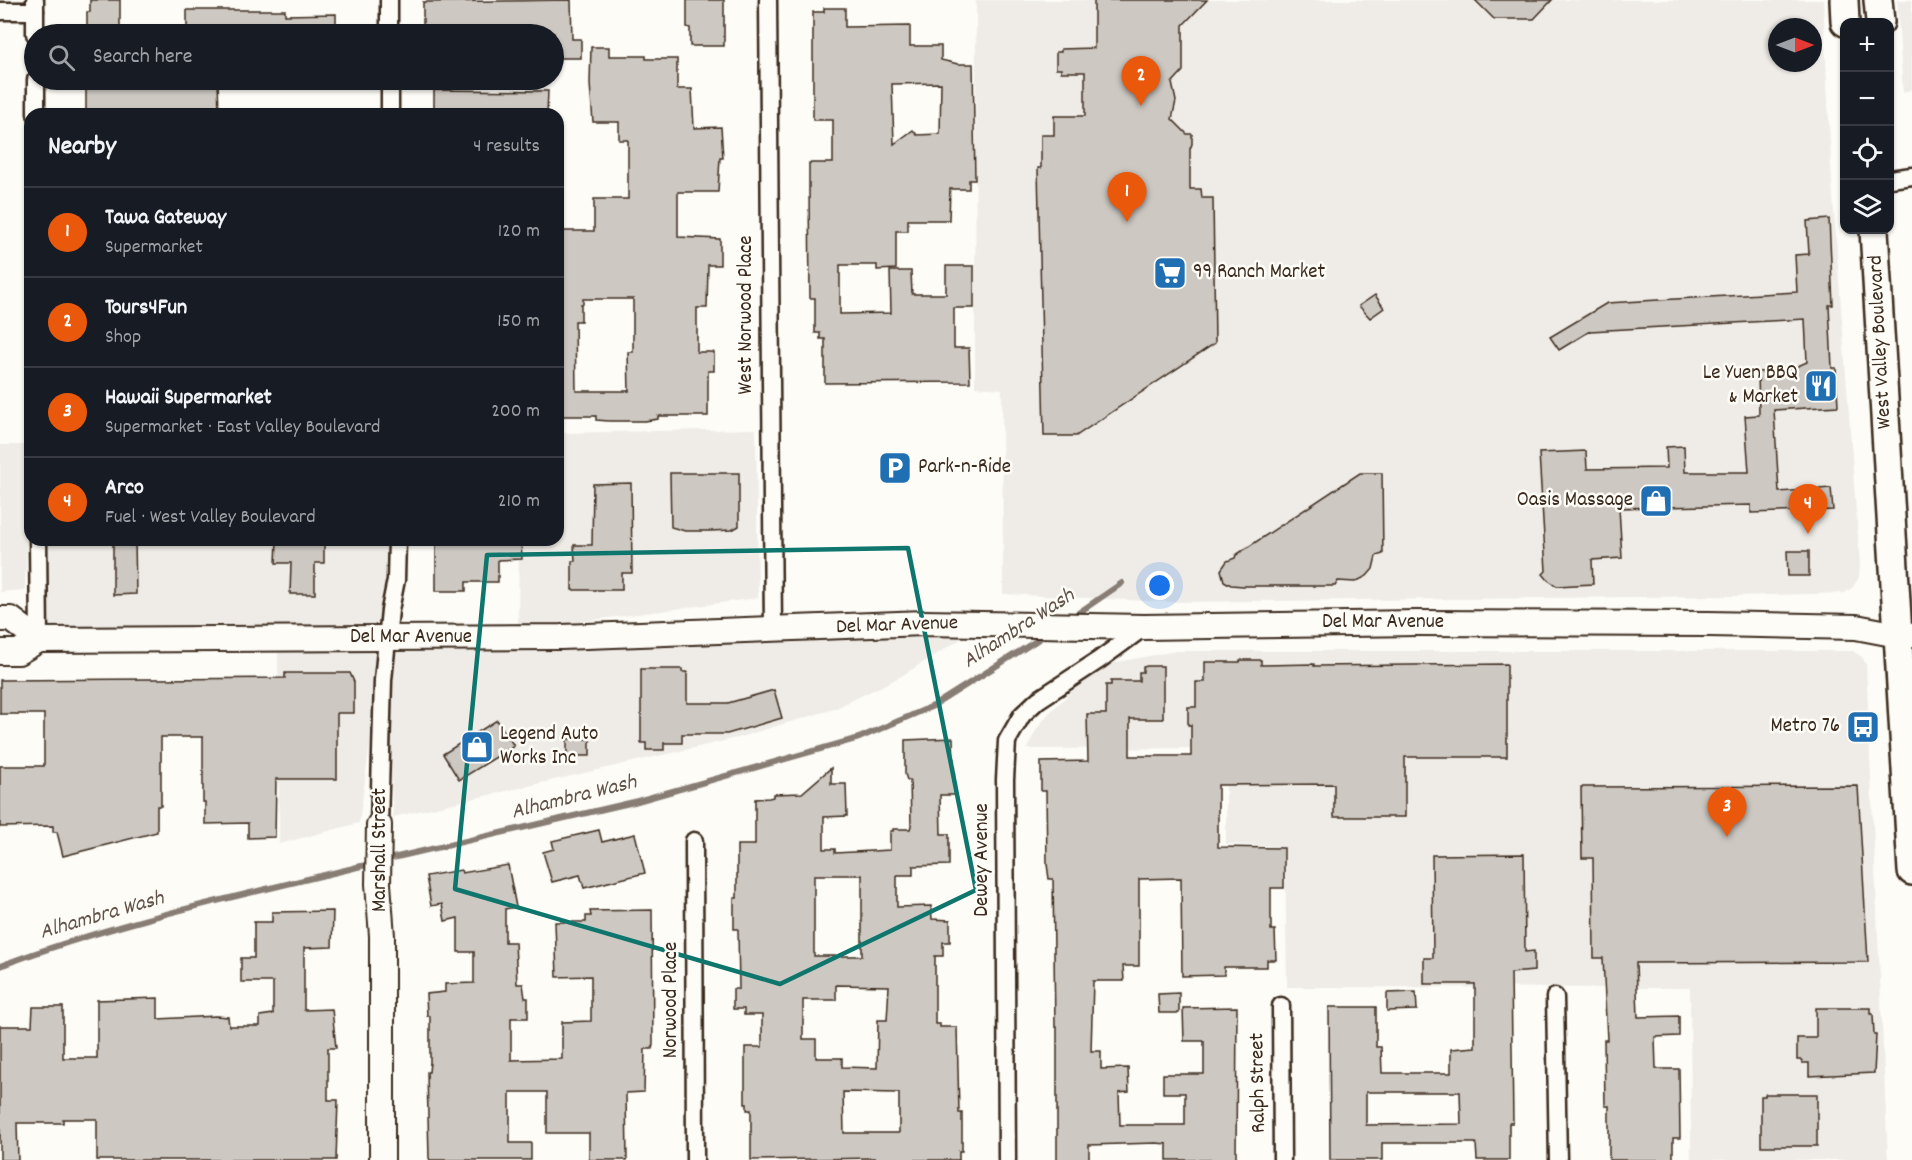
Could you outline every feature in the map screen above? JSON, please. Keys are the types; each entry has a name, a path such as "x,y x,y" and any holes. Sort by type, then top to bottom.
{"main road":[{"path":"1844,0 1845,18"},
{"path":"1878,0 1880,18"},
{"name":"West Valley Boulevard","path":"1874,234 1905,635 1912,871"},
{"path":"0,619 11,619 39,640"},
{"name":"Del Mar Avenue","path":"0,652 18,652 39,640 561,637 924,623 1144,627 1538,622 1857,627 1905,635"},
{"name":"Marshall Street","path":"379,825 378,884 382,936 382,1160"}],"street":[{"path":"389,0 389,24"},
{"name":"West Norwood Place","path":"768,0 773,630"},
{"path":"0,11 35,5 35,24"},
{"path":"36,90 36,108"},
{"path":"390,90 390,108"},
{"path":"1894,178 1912,176"},
{"path":"38,546 39,640"},
{"name":"Marshall Street","path":"379,825 383,680 396,580 397,546"},
{"name":"Dewey Avenue","path":"1008,1160 1005,780 1007,741 1022,715 1038,700 1144,627"},
{"name":"Norwood Place","path":"694,841 695,1160"},
{"path":"1555,997 1557,1160"},
{"name":"Ralph Street","path":"1281,1006 1282,1160"}],"highlighted area":[{"path":"908,548 976,890 780,984 455,889 487,555"}],"shaded area":[{"path":"976,0 1823,0 1832,184 1860,565 1859,577 1853,587 1845,593 1168,602 1003,594 1002,389 975,387"},
{"path":"1897,0 1912,0 1912,89 1903,93"},
{"path":"756,429 758,598 518,630 519,546 564,546 564,433"},
{"path":"0,445 24,445 24,546 27,546 25,590 0,592"},
{"path":"43,546 390,546 391,560 383,631 44,634"},
{"path":"964,637 898,678 834,709 737,738 393,817 387,678 391,643"},
{"path":"384,643 359,823 279,844 278,644"},
{"path":"1176,651 1853,651 1862,657 1866,664 1888,1160 1691,1160 1690,988 1287,987 1285,847 1226,844 1226,748 1027,749 1036,730 1049,713 1072,691 1112,663"}],"building":[{"path":"90,0 120,0 120,24 87,24 87,12 90,12"},
{"path":"571,0 572,39 581,39 581,58 564,58 564,24 423,24 423,2"},
{"path":"687,0 724,0 724,46 690,46"},
{"path":"1094,0 1207,0 1183,25 1183,71 1172,83 1176,101 1172,119 1187,134 1192,134 1190,189 1201,189 1202,198 1213,198 1215,343 1076,436 1044,436 1038,168 1041,168 1041,135 1054,135 1054,116 1085,116 1085,72 1061,72 1061,69 1056,69 1056,52 1061,52 1061,49 1094,48"},
{"path":"1475,0 1552,0 1534,19 1494,19"},
{"path":"824,8 845,8 845,27 910,26 910,46 941,46 941,60 958,64 973,64 975,180 969,180 969,189 950,189 949,220 908,220 908,231 896,231 896,269 877,270 877,265 840,265 840,314 891,313 890,271 911,271 912,294 946,294 946,266 974,266 974,308 954,308 954,348 969,348 970,382 825,383 825,339 820,339 820,333 815,333 815,298 810,298 809,190 809,163 833,163 833,120 813,120 813,12 824,12","holes":["941,83 940,134 917,135 913,130 894,144 892,84"]},
{"path":"187,10 285,10 285,15 336,14 336,24 187,24"},
{"path":"591,47 609,47 609,56 677,59 677,89 692,89 694,128 721,127 723,158 720,158 718,192 678,192 678,237 720,239 720,265 708,265 707,308 697,308 697,352 714,352 714,371 708,371 708,416 658,416 658,419 645,421 609,421 596,420 596,416 564,416 564,231 594,231 594,199 628,199 628,140 619,140 619,122 593,122 590,84","holes":["583,299 633,299 633,352 628,352 629,391 576,391 575,321 581,321"]},
{"path":"86,90 218,90 219,108 86,108"},
{"path":"434,90 548,91 547,108 434,108"},
{"path":"1829,219 1833,305 1829,305 1832,368 1836,368 1838,406 1774,410 1779,492 1831,488 1833,510 1751,513 1751,505 1619,508 1622,558 1592,560 1593,584 1557,586 1548,580 1543,574 1546,571 1539,453 1586,451 1587,469 1667,468 1666,447 1684,446 1685,472 1749,472 1745,416 1759,415 1758,372 1782,368 1789,370 1807,362 1805,319 1590,331 1559,350 1550,337 1607,303 1797,292 1795,255 1809,254 1807,221"},
{"path":"1375,295 1384,308 1370,318 1359,306"},
{"path":"670,473 739,473 739,526 732,530 710,531 685,531 671,527"},
{"path":"1360,473 1382,473 1383,554 1376,556 1373,569 1367,576 1355,582 1338,581 1335,586 1243,586 1231,585 1224,581 1221,570 1227,561 1235,558 1236,555"},
{"path":"631,483 632,573 622,573 622,590 572,590 574,545 592,545 593,484"},
{"path":"113,546 135,546 136,594 113,595"},
{"path":"277,546 324,546 324,563 315,563 315,594 290,594 291,563 276,563"},
{"path":"436,546 521,546 522,559 498,560 498,582 466,582 466,591 436,591"},
{"path":"1787,551 1809,551 1809,576 1788,576"},
{"path":"1240,660 1261,660 1261,665 1314,664 1314,666 1507,664 1507,757 1405,757 1405,817 1334,817 1334,784 1218,785 1218,847 1284,848 1284,888 1271,888 1271,930 1275,930 1276,960 1267,960 1267,967 1224,967 1224,975 1182,976 1181,878 1139,879 1139,966 1123,966 1124,981 1093,981 1091,1051 1101,1051 1101,1069 1128,1068 1129,1092 1119,1093 1120,1125 1185,1125 1185,1093 1163,1093 1163,1074 1204,1074 1204,1041 1184,1041 1183,1008 1237,1007 1236,1160 1167,1160 1167,1144 1156,1143 1089,1145 1089,1160 1057,1160 1057,1027 1055,1027 1053,879 1049,879 1047,864 1046,791 1041,791 1041,762 1088,761 1087,714 1106,714 1106,685 1111,685 1111,681 1139,681 1139,672 1143,672 1143,667 1147,666 1163,666 1163,719 1130,719 1130,756 1191,756 1191,725 1188,725 1188,707 1196,707 1196,682 1205,682 1205,662 1240,662"},
{"path":"641,669 682,669 682,672 687,672 687,703 728,703 774,690 782,718 727,734 682,734 682,743 664,743 664,750 646,750 646,743 641,743"},
{"path":"285,673 350,673 354,682 354,713 337,713 337,779 276,779 275,837 248,838 248,823 205,824 203,737 161,737 161,806 157,806 157,832 63,856 57,832 53,832 53,826 0,827 0,766 44,766 44,714 0,714 0,680 285,678"},
{"path":"497,720 514,746 459,780 443,754"},
{"path":"953,738 955,795 940,795 941,834 949,834 949,865 913,866 913,875 897,875 897,907 931,906 932,919 950,920 950,942 943,942 943,956 935,956 935,1024 940,1024 940,1027 957,1027 959,1113 962,1113 962,1151 959,1151 959,1160 875,1160 875,1158 751,1160 751,1110 747,1110 747,1104 745,1104 745,1047 762,1047 762,1015 744,1015 744,1009 733,1009 733,989 739,989 738,929 734,929 734,898 737,898 737,845 755,845 755,799 773,797 773,794 802,793 831,768 831,784 846,784 847,816 824,817 824,849 835,849 835,853 890,850 890,831 910,829 911,826 910,780 907,780 905,774 905,740","holes":["814,875 862,875 862,956 814,956","836,985 889,986 887,1020 878,1020 877,1068 842,1067 842,1058 816,1058 816,1039 803,1039 803,1000 836,1000","843,1092 899,1093 899,1133 844,1133"]},
{"path":"567,739 590,739 590,756 567,756"},
{"path":"1858,786 1868,962 1636,963 1638,1017 1679,1016 1679,1036 1655,1037 1656,1069 1679,1069 1680,1138 1673,1138 1673,1160 1609,1160 1609,1106 1605,1106 1604,1040 1607,1040 1603,958 1594,958 1593,858 1582,858 1581,787"},
{"path":"599,830 602,842 635,834 645,873 584,888 580,875 552,882 543,852 554,849 552,841"},
{"path":"1524,854 1525,952 1534,951 1534,971 1511,973 1513,1123 1509,1123 1509,1160 1477,1160 1476,1143 1382,1143 1382,1160 1330,1160 1329,1007 1376,1007 1376,1047 1381,1047 1382,1073 1451,1073 1451,1049 1475,1047 1475,984 1424,984 1424,958 1433,958 1432,855","holes":["1366,1092 1460,1092 1461,1124 1366,1125"]},
{"path":"508,865 516,907 505,909 505,942 515,942 517,984 523,984 525,998 528,998 528,1018 511,1018 511,1060 562,1059 562,1022 591,1021 591,976 557,977 555,922 586,922 586,916 591,916 590,911 652,910 653,1045 652,1049 645,1049 644,1092 626,1093 627,1160 589,1160 589,1133 547,1133 547,1092 510,1092 510,1143 531,1143 531,1160 430,1160 429,1158 427,1072 429,1072 430,1062 430,1016 427,1016 426,994 445,992 445,984 474,983 474,952 458,952 458,918 445,921 442,904 431,906 426,876 461,870 462,873"},
{"path":"333,911 332,947 304,948 304,1010 332,1009 336,1048 328,1048 328,1100 338,1100 336,1160 97,1160 97,1119 63,1119 63,1123 17,1123 18,1160 0,1160 0,1026 32,1026 33,1007 63,1007 63,1058 97,1058 97,1000 158,998 158,1019 216,1016 228,1017 229,1026 260,1026 260,1016 273,1014 273,982 241,982 241,958 254,958 254,922 272,922 272,912"},
{"path":"1416,992 1417,1010 1387,1011 1387,993"},
{"path":"1179,993 1179,1013 1159,1013 1158,994"},
{"path":"1816,1008 1871,1008 1874,1035 1876,1035 1874,1073 1809,1076 1809,1063 1797,1060 1797,1038 1816,1038"},
{"path":"1765,1094 1817,1094 1817,1146 1761,1146 1761,1096"}],"waterway":[{"name":"Alhambra Wash","path":"1071,618 1122,583"},
{"name":"Alhambra Wash","path":"384,860 634,802 859,738 933,706 1047,634"},
{"name":"Alhambra Wash","path":"0,966 139,921 374,863"}],"place":[{"name":"Tours4Fun","path":"1141,106"},
{"name":"Tawa Gateway","path":"1127,222"},
{"name":"99 Ranch Market","path":"1170,273"},
{"name":"Le Yuen BBQ & Market","path":"1821,386"},
{"name":"Park-n-Ride","path":"895,468"},
{"name":"Oasis Massage","path":"1656,501"},
{"name":"Arco","path":"1808,534"},
{"name":"Metro 76","path":"1863,727"},
{"name":"Legend Auto Works Inc","path":"477,747"},
{"name":"Hawaii Supermarket","path":"1727,837"}]}
